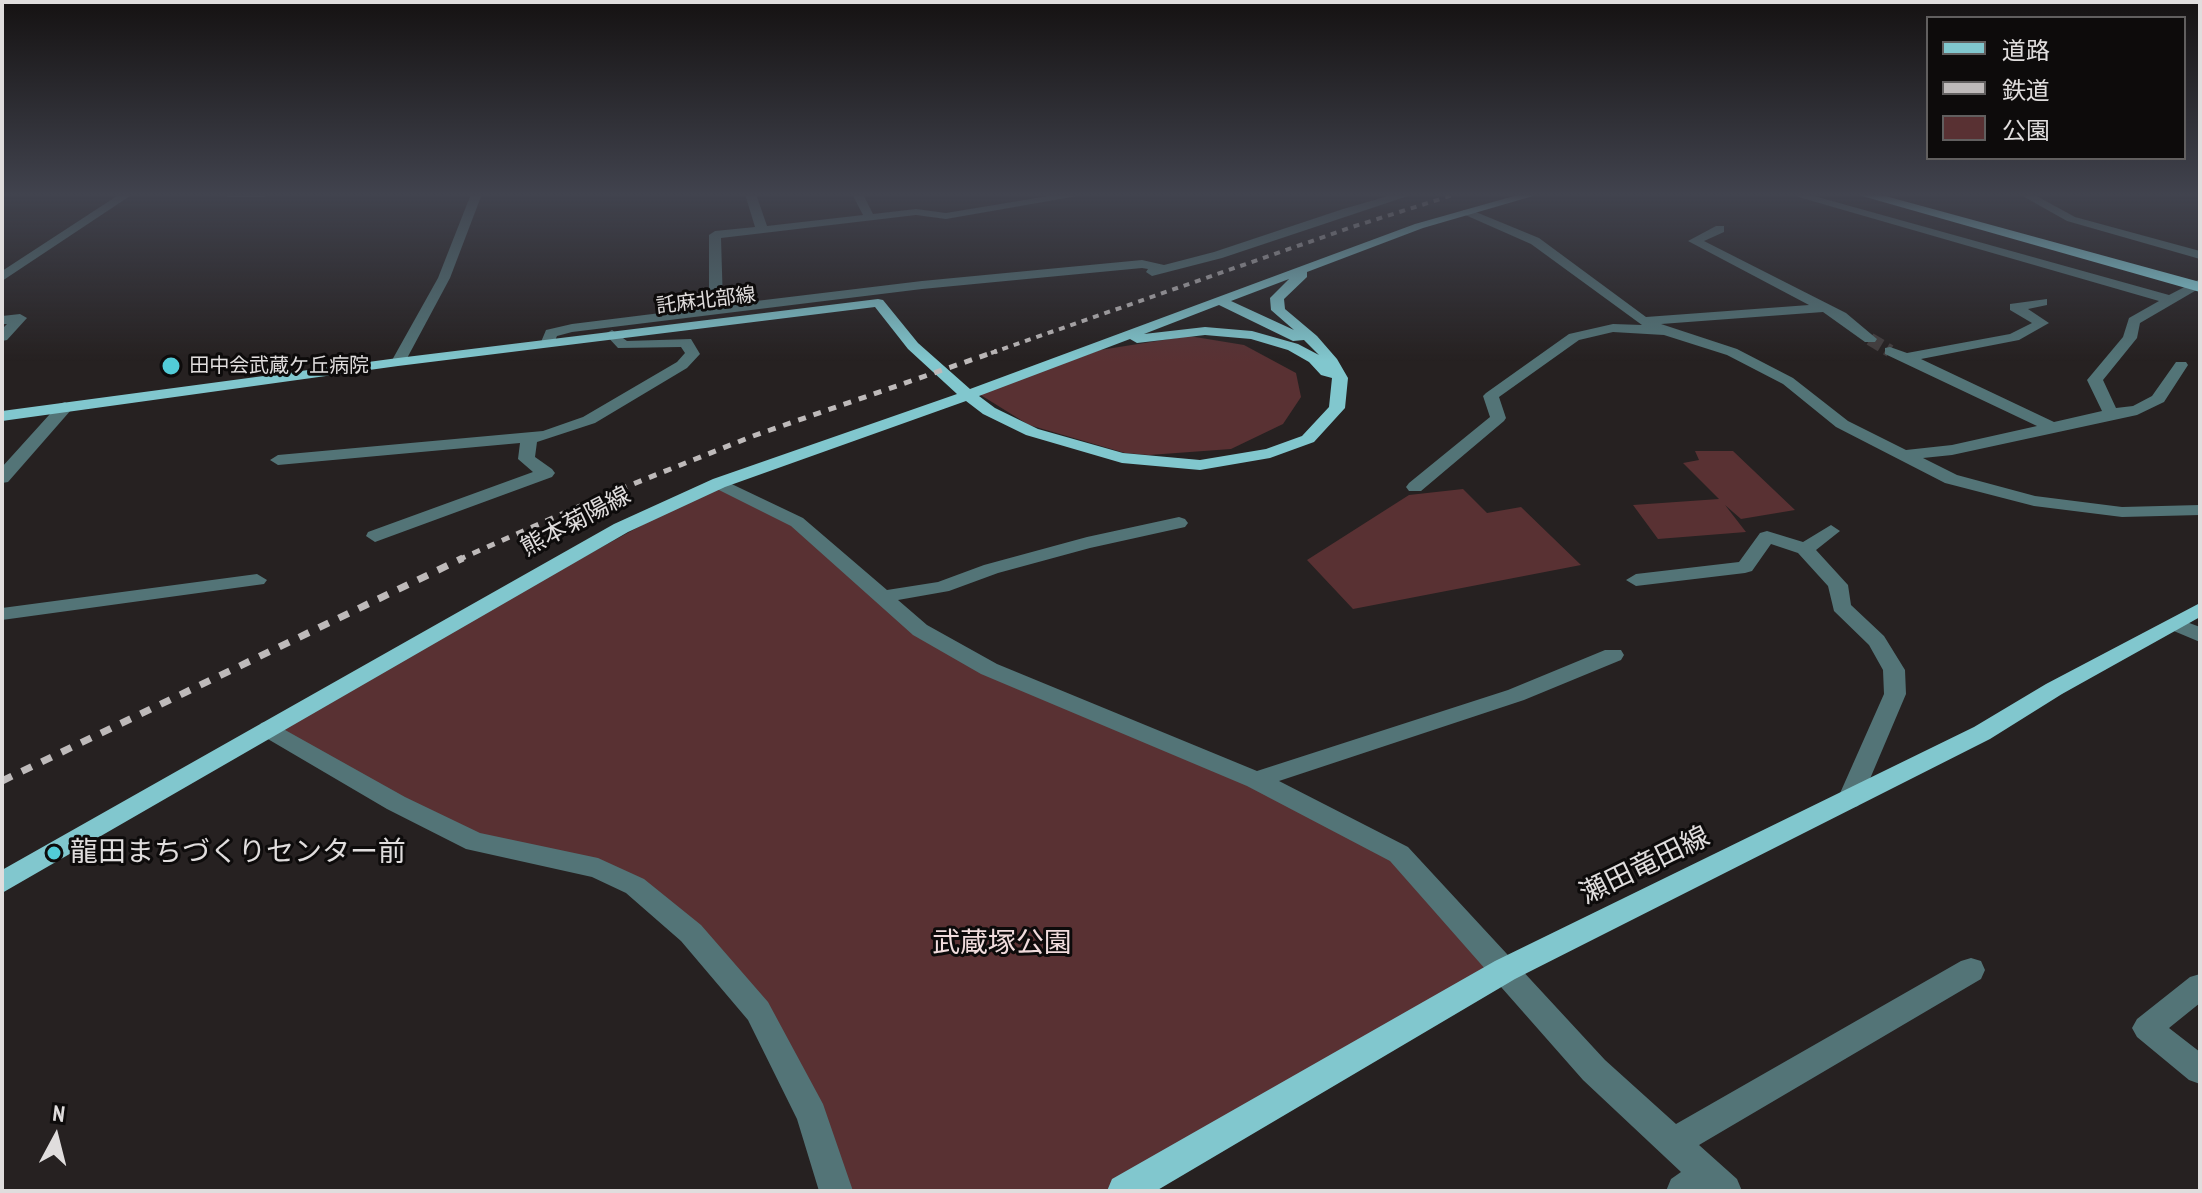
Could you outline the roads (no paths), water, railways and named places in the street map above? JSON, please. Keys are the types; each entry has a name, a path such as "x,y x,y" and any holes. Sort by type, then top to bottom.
{"highway":[{"path":"2068,250 2200,285"},
{"path":"2107,250 2200,275"}],"main road":[{"path":"1219,300 1355,250"},
{"path":"878,303 913,346 989,411 1032,432 1122,458 1200,465 1270,453 1308,439 1337,408 1340,378 1332,362 1312,339 1278,310 1277,298 1289,284 1319,262"},
{"path":"1219,300 1288,332 1332,362"},
{"name":"熊本菊陽線","path":"2,883 501,594 621,528 719,483 925,411 1219,300"},
{"name":"託麻北部線","path":"2,416 548,342 878,303"},
{"path":"1093,347 1205,331 1252,335 1293,347 1314,359 1332,379 1340,396"},
{"name":"瀬田竜田線","path":"1124,1191 1505,970 1982,733 2054,689 2188,630 2200,609"}],"street":[{"path":"2,277 43,250"},
{"path":"398,362 444,278 455,250"},
{"path":"715,250 716,311"},
{"path":"878,303 1161,270 1227,250"},
{"path":"1547,250 1644,322 1732,352 1774,373 1842,424 1951,479 2034,501 2122,512 2200,510"},
{"path":"1711,250 1825,308 1870,339"},
{"path":"1995,250 2174,299"},
{"path":"548,342 551,333 572,328 922,285 1142,264 1161,270"},
{"path":"2111,414 2095,380 2130,338 2134,321 2200,285"},
{"path":"2042,302 2015,307 2042,323 2014,337 1898,354 2019,409 2053,428"},
{"path":"1644,322 1825,308"},
{"path":"2,320 20,318 2,337"},
{"path":"1415,487 1498,418 1491,396 1574,337 1613,328 1665,331"},
{"path":"278,460 545,436 589,420 682,365 693,354 686,342 623,345 612,334"},
{"path":"1903,455 1952,450 2137,410 2158,399 2181,365"},
{"path":"2,478 65,407"},
{"path":"375,536 546,473 526,459 529,437"},
{"path":"719,483 797,522 920,630 989,669 1256,780 1399,854 1594,1070 1673,1143 1705,1185"},
{"path":"881,597 942,587 991,569 1179,523"},
{"path":"1805,549 1831,531"},
{"path":"1636,580 1745,567 1767,537 1805,549 1838,585 1841,607 1877,641 1894,670 1895,694 1849,800"},
{"path":"2,614 257,580"},
{"path":"1256,780 1516,695 1613,655"},
{"path":"269,729 396,803 475,842 598,868 635,886 691,933 758,1011 812,1115 836,1191"},
{"path":"1673,1143 1971,970"},
{"path":"2200,986 2147,1028 2200,1070"}],"tunnel":[{"path":"1870,339 1890,351"}],"railway":[{"path":"991,353 1287,250"},
{"path":"458,560 598,498 753,436 997,351"},
{"path":"2,781 463,558"}],"place":[{"name":"田中会武蔵ケ丘病院","path":"171,366"},
{"name":"龍田まちづくりセンター前","path":"54,853"}],"park label":[{"name":"武蔵塚公園","path":"1002,944"}]}
